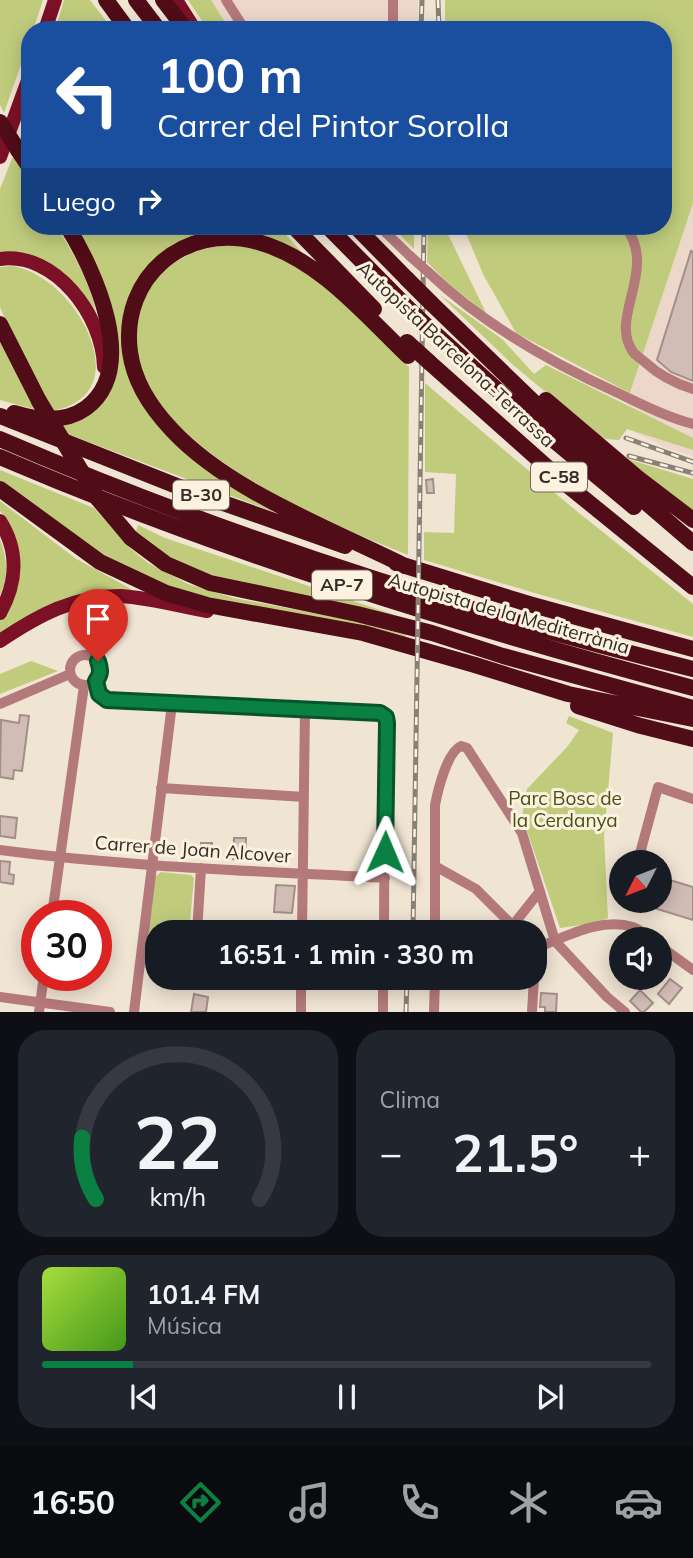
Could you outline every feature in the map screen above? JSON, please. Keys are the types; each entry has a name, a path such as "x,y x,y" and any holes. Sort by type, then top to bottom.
{"highway":[{"path":"106,0 121,21"},
{"path":"136,0 152,21"},
{"path":"163,0 179,21"},
{"path":"0,122 21,154"},
{"path":"0,409 33,418 57,418 76,414 97,397 103,387 109,367 108,326 102,297 92,271 72,235"},
{"name":"Autopista Barcelona-Terrassa","path":"301,235 428,368 693,587"},
{"name":"Autopista Barcelona-Terrassa","path":"336,235 431,330 544,432 693,555"},
{"path":"364,235 571,438 693,543"},
{"path":"405,566 254,491 185,444 160,416 136,376 130,351 131,314 145,281 171,255 207,240 246,240 272,247 308,265 408,349"},
{"path":"431,300 638,478 693,520"},
{"path":"0,324 40,401 99,499 131,538 166,564 186,575 211,583 432,633 503,656 693,708"},
{"name":"B-30","path":"0,416 204,496 405,566 529,604 693,649"},
{"name":"Autopista de la Mediterrània","path":"0,439 128,491 341,567 526,625 693,669"},
{"name":"Autopista de la Mediterrània","path":"0,457 120,507 391,601 496,634 693,688"},
{"path":"0,489 84,552 141,583 207,605 363,633 568,694 693,719"},
{"path":"439,655 593,711 640,726 693,738"}],"main road":[{"path":"48,21 55,0"},
{"path":"176,0 189,21"},
{"path":"0,157 21,100"},
{"path":"0,259 21,258 40,264 57,277 87,312 98,334 103,354 103,375 97,397"},
{"path":"0,521 9,539 14,565 10,591 0,613"},
{"path":"0,641 52,610 107,596 274,622 298,621"}],"street":[{"path":"226,0 239,21"},
{"path":"393,0 393,21"},
{"path":"388,235 450,293 494,326 598,384 672,418 693,424"},
{"path":"632,235 638,254 637,274 627,316 628,340 633,352 661,376 693,389"},
{"path":"86,654 93,656 101,668 96,681 84,686 75,682 70,674 73,660 86,654"},
{"path":"0,704 70,674"},
{"path":"96,681 99,694 107,700 380,713 386,717 384,920"},
{"path":"54,900 84,686"},
{"path":"134,1012 172,704"},
{"path":"302,920 305,710"},
{"path":"435,920 435,805 439,786 456,748 461,746 467,748 522,833 555,941 607,997 625,1012"},
{"path":"641,850 658,787 693,799"},
{"path":"162,788 304,797"},
{"name":"Carrer de Joan Alcover","path":"0,849 59,858 385,878"},
{"path":"435,866 476,889 507,920"},
{"path":"198,920 201,868"},
{"path":"522,920 540,891"},
{"path":"547,944 584,929 608,924 635,927"},
{"path":"672,955 693,970"},
{"path":"301,990 301,1012"},
{"path":"383,990 383,1012"},
{"path":"434,1012 435,990"},
{"path":"532,1012 533,990"},
{"path":"0,997 40,1007 110,1012"}],"shaded area":[{"path":"211,0 418,0 418,21 224,21"},
{"path":"692,203 693,456 667,448 630,430 625,410"}],"green space":[{"path":"0,0 43,0 36,21 21,21 21,65 4,113 0,105"},
{"path":"64,0 90,0 106,21 58,21"},
{"path":"188,0 211,0 224,21 202,21"},
{"path":"445,0 693,0 693,203 630,393 516,333 483,274 467,235 672,235 672,21 445,21"},
{"path":"13,156 21,169 21,235 61,235 82,272 92,296 98,322 47,263 26,253 0,254 0,189"},
{"path":"77,235 198,235 172,245 157,257 140,276 128,300 142,399 274,512 65,433 61,425 89,414 98,407 105,398 115,370"},
{"path":"238,235 286,235 305,256"},
{"path":"400,235 414,235 414,249"},
{"path":"428,235 448,235 486,313 448,283 427,262"},
{"path":"229,245 271,254 308,275 344,304 409,367 408,555 322,518 271,492 222,462 180,427 149,388 136,345 144,299 150,287 168,267 190,254"},
{"path":"11,266 35,274 57,289 76,311 89,335 96,360 93,383 79,400 52,411 12,336 0,307 0,267"},
{"path":"440,295 502,339 534,374 546,365 693,438 693,450 627,429 619,440 597,435 512,364"},
{"path":"0,338 37,410 0,400"},
{"path":"425,383 574,509 693,604 693,637 424,560 424,532 454,533 456,474 425,472"},
{"path":"624,458 693,479 693,511"},
{"path":"0,470 94,508 131,549 148,563 188,584 234,598 345,619 406,635 405,639 219,601 173,588 122,566 99,552 0,481"},
{"path":"0,501 75,558 131,589 131,592 111,592 0,635 0,621 7,613 6,518 0,511"},
{"path":"138,525 165,538 407,619 250,589 176,565 135,535"},
{"path":"0,539 6,567 0,595"},
{"path":"31,661 58,671 0,694 0,674"},
{"name":"Parc Bosc de la Cerdanya","path":"569,716 613,733 604,836 608,918 584,929 582,925 560,928 522,816 527,789 567,747 579,730 566,723"},
{"path":"161,872 191,875 194,878 190,920 149,920 155,877"}],"building":[{"path":"691,251 693,381 671,372 657,360"},
{"path":"433,479 434,493 427,493 426,480"},
{"path":"20,715 29,716 22,771 14,770 13,779 0,777 1,720 19,723"},
{"path":"0,816 17,818 15,838 0,836"},
{"path":"234,838 246,838 245,860 233,859"},
{"path":"201,843 212,843 212,857 201,857"},
{"path":"0,861 10,862 9,874 14,875 13,884 0,882"},
{"path":"672,881 693,887 693,920 672,914"},
{"path":"276,885 295,886 292,913 274,912"},
{"path":"672,980 682,988 669,1004 658,994 661,990 672,990"},
{"path":"640,990 653,1003 641,1012 630,1001"},
{"path":"541,993 557,994 556,1012 545,1012 545,1007 540,1007"},
{"path":"194,994 208,997 206,1012 191,1012"}],"railway":[{"path":"421,21 422,0"},
{"path":"438,0 439,21"},
{"path":"413,920 424,235"},
{"path":"626,438 693,462"},
{"path":"629,456 693,473"},
{"path":"406,1012 407,990"}],"route":[{"path":"98,661 101,668 96,681 97,690 100,696 107,700 380,713 386,717 387,723 385,852"}]}
